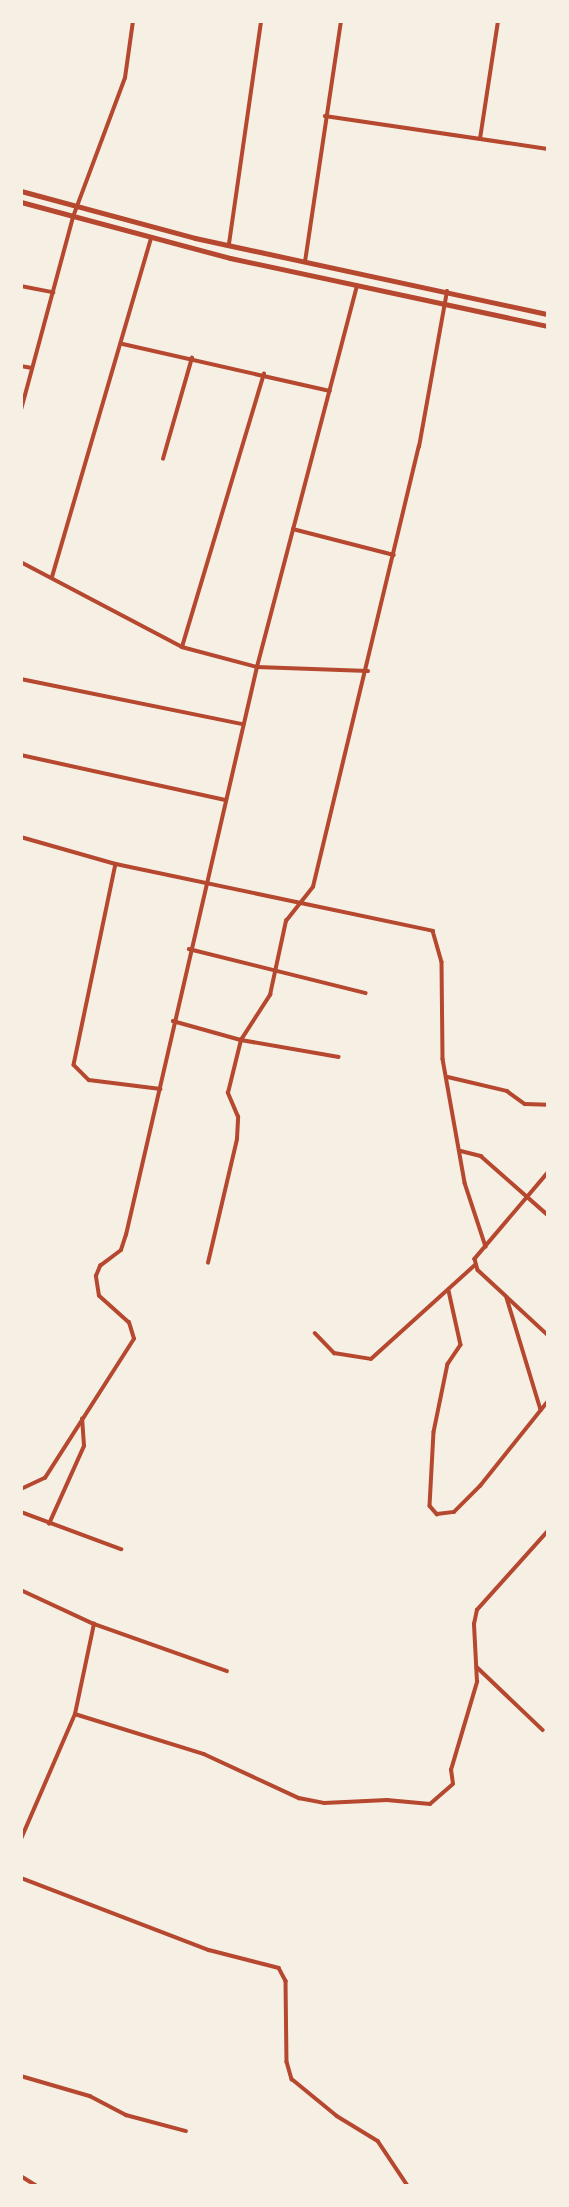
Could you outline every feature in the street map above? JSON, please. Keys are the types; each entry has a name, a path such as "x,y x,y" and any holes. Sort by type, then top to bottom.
{"main road":[{"path":"21,191 76,209 229,246 548,314"},
{"path":"21,202 151,239 548,326"}],"street":[{"path":"21,410 73,217 125,79 133,21"},
{"path":"229,246 261,21"},
{"path":"305,262 341,21"},
{"path":"480,139 498,21"},
{"path":"325,116 548,149"},
{"path":"52,577 123,344 151,239"},
{"path":"21,286 53,292"},
{"path":"21,1489 45,1478 81,1417 134,1339 129,1323 99,1296 96,1276 124,1242 243,724 357,286"},
{"path":"208,1263 237,1139 238,1117 228,1093 241,1040 270,995 286,921 317,878 394,555 447,292"},
{"path":"123,344 330,391"},
{"path":"163,459 192,358"},
{"path":"21,366 32,368"},
{"path":"182,647 264,374"},
{"path":"293,529 394,555"},
{"path":"21,562 182,647 257,667 368,671"},
{"path":"21,679 243,724"},
{"path":"21,755 225,800"},
{"path":"21,836 116,864 433,931 442,962 443,1059 470,1204 486,1247"},
{"path":"116,864 74,1065 89,1080 160,1089"},
{"path":"190,949 366,993"},
{"path":"173,1021 241,1040 339,1057"},
{"path":"448,1077 507,1091 525,1104 548,1105"},
{"path":"460,1151 481,1156 548,1215"},
{"path":"315,1334 334,1353 371,1359 475,1265 486,1247 548,1173"},
{"path":"475,1265 548,1335"},
{"path":"449,1291 461,1345 447,1364 434,1432 430,1506 437,1514 453,1512 480,1486 548,1401"},
{"path":"508,1298 541,1410"},
{"path":"49,1524 83,1446 81,1417"},
{"path":"21,1512 121,1549"},
{"path":"75,1714 204,1754 299,1798 346,1804 387,1800 424,1806 453,1784 451,1770 471,1708 477,1668 474,1624 477,1610 548,1531"},
{"path":"21,1590 94,1624 228,1671"},
{"path":"21,1839 75,1714 94,1624"},
{"path":"477,1668 543,1730"},
{"path":"21,1878 208,1950 279,1968 286,1980 287,2062 292,2079 337,2116 378,2141 408,2186"},
{"path":"21,2076 90,2096 126,2116 186,2131"},
{"path":"21,2176 37,2186"}]}
